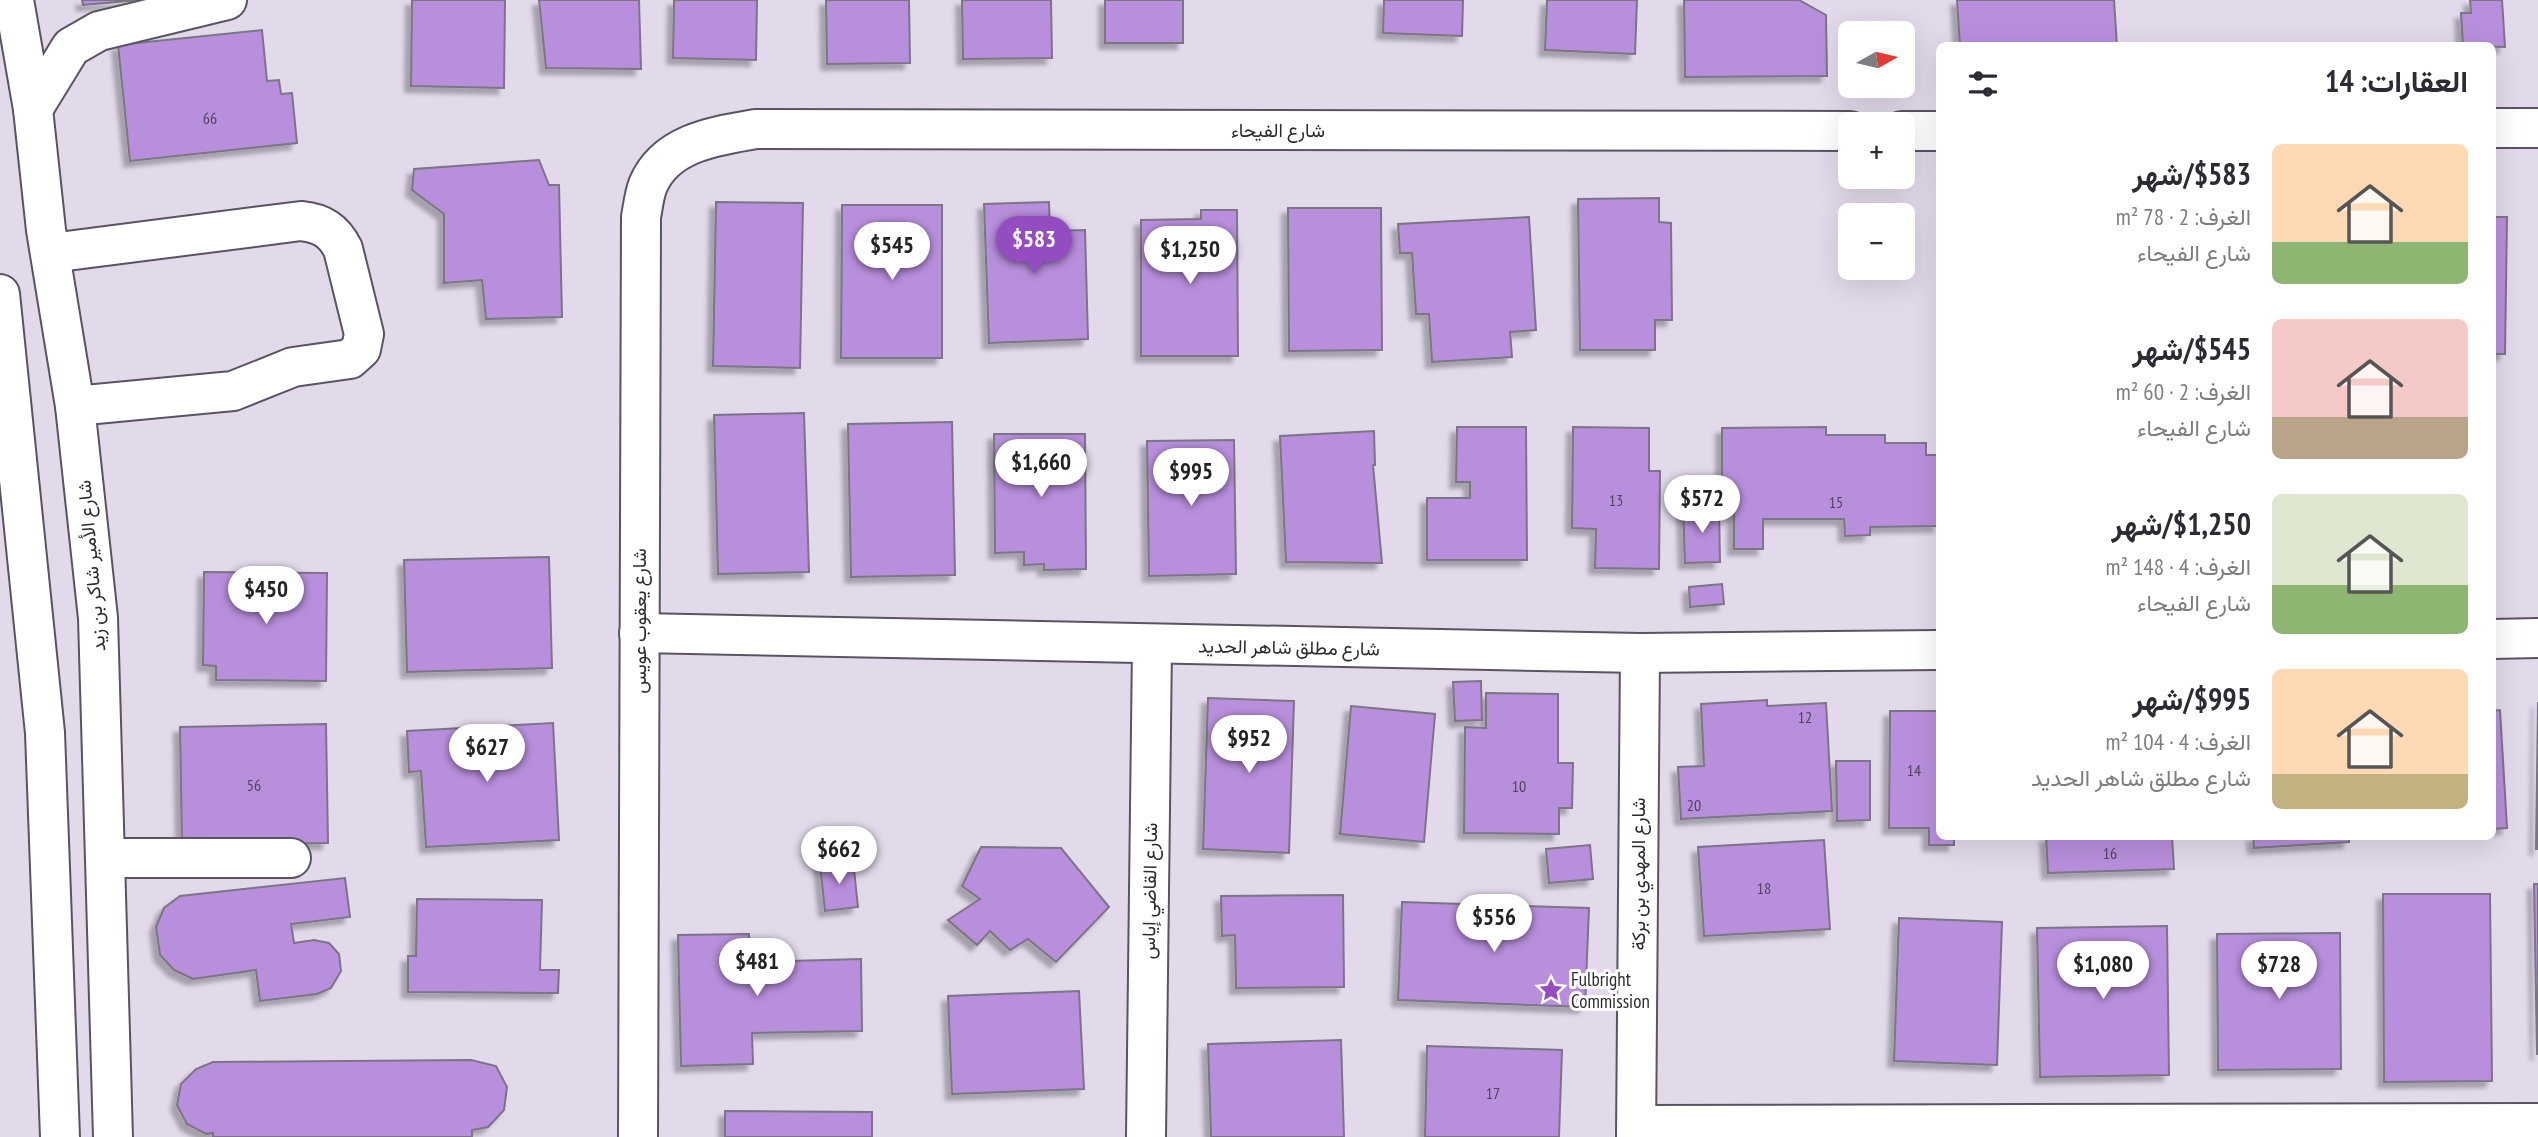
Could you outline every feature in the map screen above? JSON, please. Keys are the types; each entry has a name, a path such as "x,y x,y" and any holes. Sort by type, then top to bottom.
{"street":[{"name":"شارع الأمير شاكر بن زيد","path":"14,0 33,109 51,253 75,406 98,618 113,1137"},
{"path":"33,109 71,47 99,31 227,0"},
{"name":"شارع الفيحاء","path":"708,138 756,128 1838,131"},
{"path":"2496,128 2538,128"},
{"path":"1915,131 1936,131"},
{"name":"شارع يعقوب عويس","path":"638,1137 641,217 649,184 669,155 708,138"},
{"path":"51,253 315,222 337,237 343,249 364,334 361,349 350,359 293,367 242,389 75,406"},
{"path":"0,294 9,483 45,733 60,1137"},
{"name":"شارع مطلق شاهر الحديد","path":"639,633 1640,653 1936,650"},
{"path":"2496,639 2538,638"},
{"name":"شارع القاضي إياس","path":"1146,1137 1152,645"},
{"name":"شارع المهدي بن بركة","path":"1637,1131 1640,653"},
{"path":"107,858 291,858"},
{"path":"1637,1131 2538,1123"}],"building":[{"path":"82,0 140,0 83,5"},
{"path":"412,0 505,0 504,88 411,86"},
{"path":"539,0 639,0 641,69 546,68"},
{"path":"674,0 757,0 756,60 673,58"},
{"path":"826,0 909,0 910,63 827,64"},
{"path":"962,0 1051,0 1052,58 963,59"},
{"path":"1105,0 1183,0 1183,43 1105,43"},
{"path":"1384,0 1463,0 1462,36 1383,33"},
{"path":"1547,0 1637,0 1635,54 1545,50"},
{"path":"1684,0 1799,0 1826,15 1827,76 1685,77"},
{"path":"1957,0 2114,0 2117,42 1960,42"},
{"path":"2470,0 2502,0 2505,47 2496,47 2496,42 2463,42 2461,13 2471,13"},
{"path":"262,30 267,81 279,80 281,94 292,93 297,143 130,161 118,45"},
{"path":"539,160 549,185 559,185 562,317 486,319 482,280 444,283 444,214 412,190 414,169"},
{"path":"1659,198 1659,222 1671,223 1672,320 1655,320 1655,350 1580,350 1578,199"},
{"path":"716,202 803,203 800,368 713,366"},
{"path":"1049,202 1050,231 1085,230 1088,339 989,343 984,204"},
{"path":"842,205 942,205 942,358 841,358"},
{"path":"1288,208 1381,208 1382,350 1289,351"},
{"path":"1201,210 1237,210 1238,356 1141,356 1141,220 1201,219"},
{"path":"1529,217 1536,330 1510,332 1512,357 1432,362 1429,314 1416,314 1412,253 1400,253 1398,224"},
{"path":"2496,217 2507,217 2505,354 2496,354"},
{"path":"804,413 809,572 718,574 714,415"},
{"path":"952,422 955,575 851,577 848,424"},
{"path":"1457,427 1526,427 1527,560 1427,560 1427,498 1470,498 1470,482 1456,482"},
{"path":"1573,427 1649,428 1649,471 1660,471 1659,569 1595,568 1596,529 1572,528"},
{"path":"1826,427 1826,435 1885,435 1885,443 1926,443 1926,455 1936,455 1936,526 1870,527 1870,535 1845,536 1844,519 1763,519 1763,549 1734,549 1734,484 1722,484 1722,428"},
{"path":"1374,431 1373,465 1382,563 1286,562 1280,436"},
{"path":"994,434 1085,434 1086,569 1044,570 1044,564 1024,565 1024,552 995,553"},
{"path":"1234,440 1236,574 1149,576 1147,441"},
{"path":"1719,508 1720,562 1685,563 1683,509"},
{"path":"549,557 552,668 407,672 404,560"},
{"path":"204,572 327,573 326,681 216,680 216,666 203,665"},
{"path":"1722,584 1724,604 1690,607 1689,587"},
{"path":"1481,681 1482,720 1455,721 1453,682"},
{"path":"1486,693 1558,694 1558,763 1573,763 1572,808 1559,808 1559,834 1464,833 1465,727 1486,728"},
{"path":"1208,698 1294,701 1289,853 1203,849"},
{"path":"1767,700 1767,706 1826,703 1832,811 1681,819 1678,767 1704,766 1701,704"},
{"path":"2538,702 2538,849 2536,849"},
{"path":"1351,706 1435,714 1424,842 1340,834"},
{"path":"2496,710 2500,710 2507,828 2496,829"},
{"path":"1890,711 1936,711 1936,840 1954,840 1954,845 1929,845 1929,828 1889,828"},
{"path":"553,723 559,840 426,847 421,771 409,772 407,731"},
{"path":"326,724 328,843 182,845 180,727"},
{"path":"1836,761 1870,761 1870,820 1837,821"},
{"path":"1824,840 1830,929 1704,936 1698,847"},
{"path":"2046,840 2172,840 2174,869 2048,873"},
{"path":"2253,840 2349,840 2349,842 2254,848"},
{"path":"1590,845 1593,879 1549,883 1546,849"},
{"path":"981,847 1061,848 1109,907 1056,962 1028,939 1010,950 990,931 977,945 948,920 980,899 962,886"},
{"path":"853,860 858,907 825,911 820,864"},
{"path":"345,878 350,917 291,924 294,943 314,940 329,943 339,954 341,971 331,988 317,994 260,1001 256,970 193,979 174,970 160,955 156,927 164,908 180,896"},
{"path":"2534,884 2538,884 2538,1054 2537,1054"},
{"path":"2383,894 2490,894 2492,1081 2384,1082"},
{"path":"1343,895 1344,987 1236,988 1235,935 1222,936 1221,896"},
{"path":"417,899 542,900 540,970 559,970 558,993 408,992 408,956 416,956"},
{"path":"1402,902 1589,908 1585,1007 1398,1000"},
{"path":"1899,918 2002,922 1997,1065 1894,1061"},
{"path":"2167,926 2169,1075 2040,1077 2037,928"},
{"path":"2340,933 2341,1069 2218,1070 2217,934"},
{"path":"749,934 750,962 861,959 862,1031 752,1033 753,1064 681,1066 678,935"},
{"path":"1079,991 1084,1089 952,1094 948,996"},
{"path":"1341,1040 1344,1137 1211,1137 1208,1044"},
{"path":"1427,1046 1562,1050 1559,1137 1425,1137"},
{"path":"471,1060 496,1066 507,1087 504,1110 488,1127 472,1130 472,1137 213,1137 213,1133 206,1134 187,1124 177,1105 181,1084 196,1069 213,1062"},
{"path":"725,1111 872,1112 872,1137 725,1137"}],"place":[{"name":"Fulbright Commission","path":"1551,990"}]}
